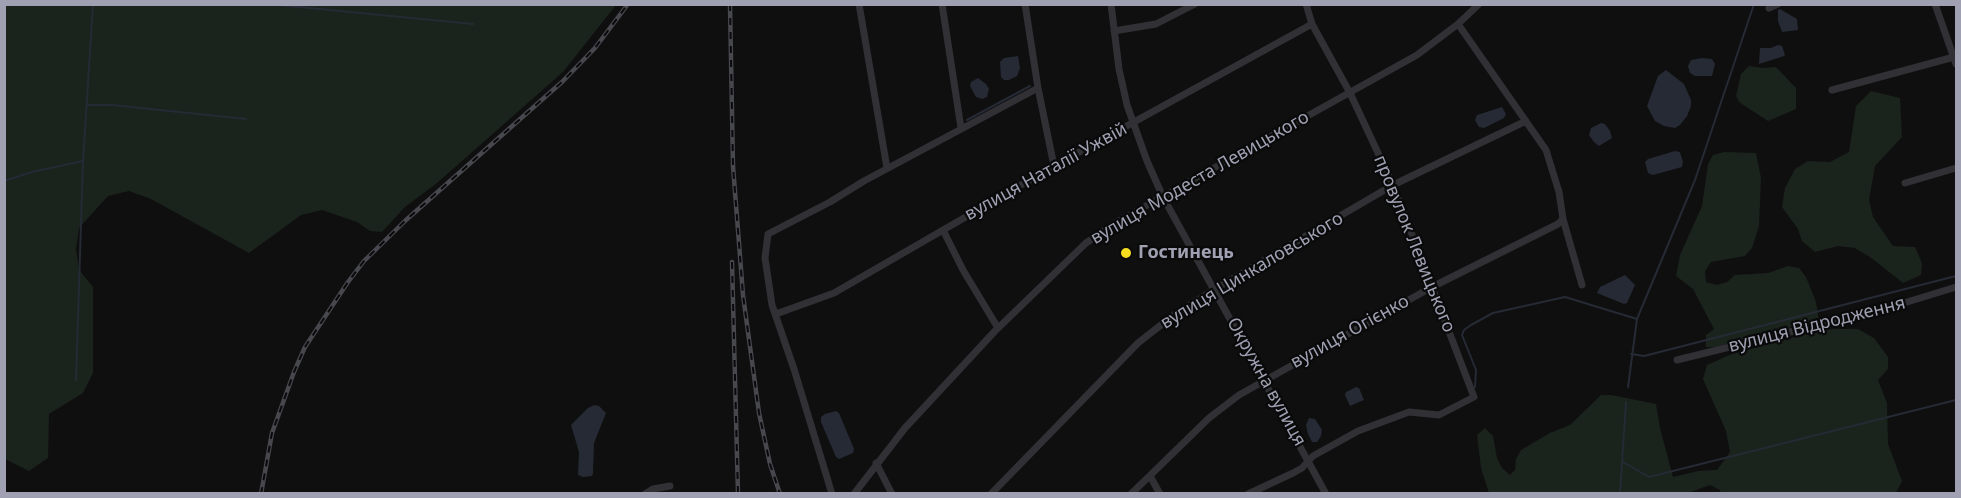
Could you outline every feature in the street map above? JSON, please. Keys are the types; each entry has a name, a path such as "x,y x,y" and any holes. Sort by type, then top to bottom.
{"street":[{"path":"859,4 887,168"},
{"path":"942,4 961,128"},
{"path":"1025,4 1038,88 1054,166"},
{"name":"Окружна вулиця","path":"1111,4 1119,69 1132,123 1163,197 1326,494"},
{"path":"1114,32 1156,24 1195,4"},
{"name":"провулок Левицького","path":"1306,4 1312,24 1350,93 1393,185 1474,397 1439,415 1409,412 1383,421 1358,431 1308,460"},
{"name":"вулиця Модеста Левицького","path":"854,494 905,428 998,328 1086,243 1117,222 1416,55 1458,24 1479,4"},
{"path":"1769,8 1778,4"},
{"path":"1832,90 1955,60 1935,4"},
{"name":"вулиця Наталії Ужвій","path":"776,314 834,293 1054,166 1312,24"},
{"path":"1458,24 1546,150 1582,285"},
{"path":"832,494 772,305 765,258 768,234 1038,88"},
{"name":"вулиця Цинкаловського","path":"991,494 1138,343 1174,314 1393,185 1526,121"},
{"path":"1905,183 1956,168"},
{"name":"вулиця Огієнко","path":"1131,494 1209,418 1239,395 1432,287 1558,224 1563,219"},
{"path":"943,230 963,270 998,328"},
{"name":"вулиця Відродження","path":"1677,360 1892,307 1956,287"},
{"path":"1248,494 1302,468 1308,460"},
{"path":"876,463 892,494"},
{"path":"1150,476 1160,494"},
{"path":"645,494 653,489 670,486"}],"shaded area":[{"path":"4,5 616,5 563,72 437,183 405,207 382,232 370,231 357,222 322,210 301,215 249,253 151,199 129,191 108,196 79,228 76,249 79,270 93,287 93,373 83,393 49,414 48,458 29,471 5,459"},
{"path":"1778,10 1797,19 1798,30 1782,32 1778,21"},
{"path":"1782,46 1784,56 1759,64 1760,48 1771,48"},
{"path":"1018,56 1020,68 1017,76 1004,80 1001,77 1000,62 1004,58"},
{"path":"1712,59 1715,64 1712,76 1695,76 1690,73 1688,66 1691,60"},
{"path":"1749,66 1776,67 1796,88 1796,109 1768,121 1739,102 1736,96 1741,74"},
{"path":"1666,70 1684,84 1691,100 1687,116 1675,128 1655,121 1647,106 1658,76"},
{"path":"978,78 989,89 987,97 982,99 976,97 970,86 971,82"},
{"path":"1871,91 1900,98 1902,137 1875,166 1869,200 1873,217 1893,246 1915,247 1922,263 1921,275 1903,283 1855,248 1838,246 1815,252 1802,241 1798,229 1782,207 1785,188 1795,169 1808,161 1830,162 1849,152 1856,106"},
{"path":"1502,107 1506,114 1504,118 1484,128 1479,127 1475,120 1477,115"},
{"path":"1601,123 1605,124 1612,138 1599,146 1589,135 1591,128"},
{"path":"1675,151 1680,152 1682,167 1653,175 1648,173 1645,162 1648,159"},
{"path":"1724,152 1756,153 1761,178 1759,226 1752,248 1745,256 1711,262 1705,271 1706,282 1717,285 1727,282 1735,275 1768,273 1788,266 1799,268 1806,277 1816,302 1819,320 1715,347 1706,347 1706,335 1714,329 1693,289 1676,276 1680,255 1702,206 1708,164 1713,155"},
{"path":"1625,275 1635,285 1627,303 1624,304 1597,293 1600,287"},
{"path":"1858,329 1874,338 1888,357 1888,369 1878,380 1887,403 1888,444 1902,481 1896,493 1721,494 1720,490 1710,485 1685,494 1489,493 1481,468 1477,435 1485,428 1493,436 1497,458 1502,468 1510,475 1515,470 1516,459 1521,450 1550,433 1570,425 1601,395 1656,404 1673,477 1698,471 1717,470 1730,452 1726,431 1703,379 1707,365 1732,354 1817,331"},
{"path":"1356,387 1359,388 1364,400 1350,406 1345,395 1346,392"},
{"path":"594,405 599,406 606,413 594,443 592,476 583,477 578,475 579,452 571,425"},
{"path":"836,411 839,413 854,449 853,453 839,459 836,457 821,422 821,417 825,414"},
{"path":"1309,418 1315,419 1322,430 1317,442 1312,442 1308,434 1306,425"}],"waterway":[{"path":"76,380 83,161 93,4"},
{"path":"268,4 473,24"},
{"path":"1628,387 1637,319 1695,180 1754,4"},
{"path":"967,120 1030,86"},
{"path":"87,105 112,105 246,119"},
{"path":"4,181 32,172 83,161"},
{"path":"1631,354 1644,356 1956,276"},
{"path":"1475,387 1476,370 1462,335 1464,330 1471,325 1493,313 1565,297 1637,319"},
{"path":"1623,462 1649,477 1956,400"},
{"path":"1620,494 1626,402"}],"railway":[{"path":"261,494 272,433 294,372 305,347 348,282 364,261 406,220 562,82 595,48 628,4"},
{"path":"730,4 733,166 743,295 759,413 770,464 780,494"},
{"path":"732,262 738,494"}],"place":[{"name":"Гостинець","path":"1126,253"}]}
